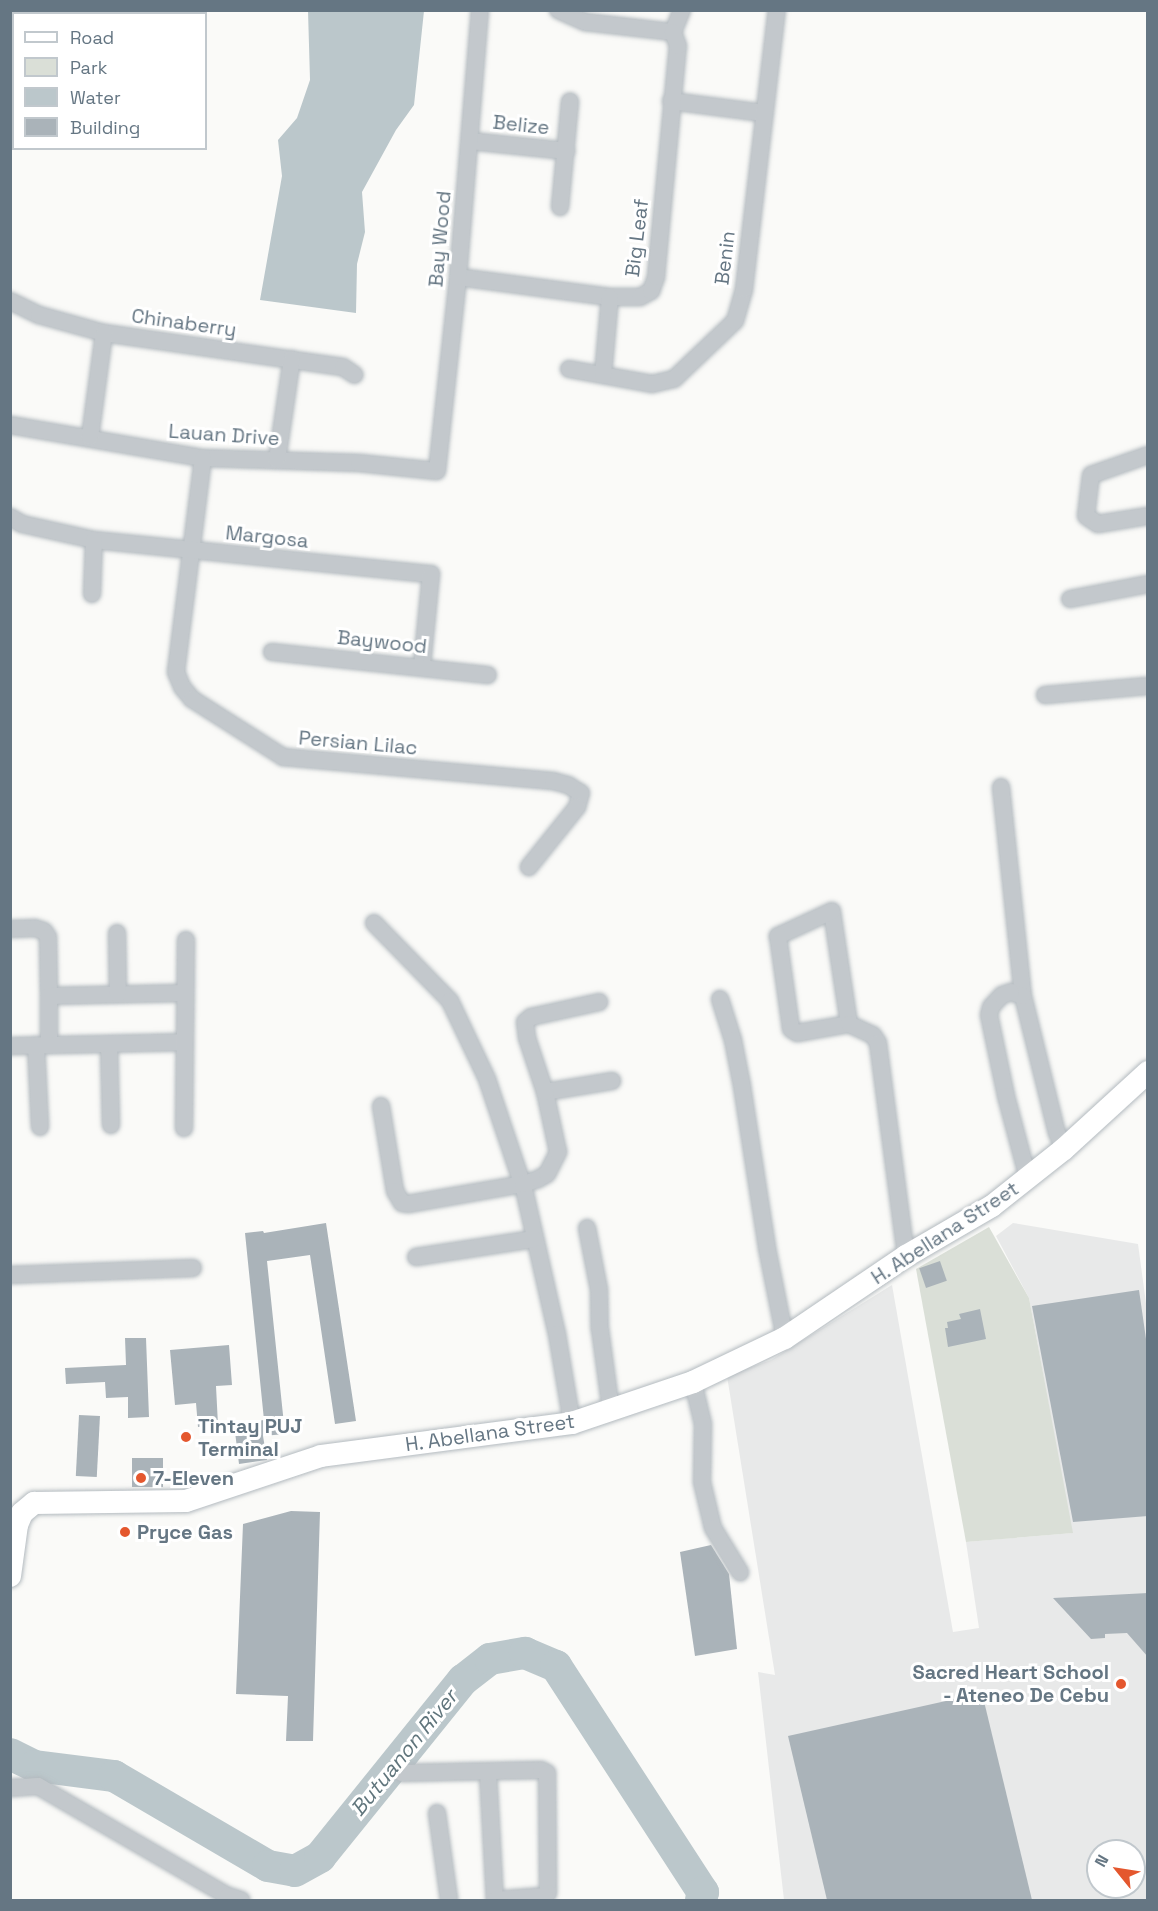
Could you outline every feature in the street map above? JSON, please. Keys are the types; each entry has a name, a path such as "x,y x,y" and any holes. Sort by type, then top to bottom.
{"main road":[{"name":"H. Abellana Street","path":"18,1520 41,1501 186,1501 321,1456 572,1423 693,1382 785,1338 906,1257 992,1206 1064,1149 1148,1072"},
{"path":"10,1576 18,1520"}],"street":[{"name":"Bay Wood","path":"437,471 458,277 480,10"},
{"path":"558,10 585,22 673,32 682,10"},
{"name":"Benin","path":"569,369 652,384 674,378 735,321 744,289 777,10"},
{"name":"Big Leaf","path":"458,277 610,297 640,297 651,291 654,284 678,46 673,32"},
{"path":"671,100 764,113"},
{"path":"560,207 570,101"},
{"name":"Belize","path":"470,141 566,151"},
{"path":"603,375 610,297"},
{"name":"Chinaberry","path":"10,301 39,315 104,333 343,367 355,375"},
{"path":"90,437 104,333"},
{"path":"277,460 292,359"},
{"name":"Lauan Drive","path":"10,425 203,458 359,464 437,471"},
{"path":"1148,455 1091,475 1086,516 1098,524 1148,516"},
{"name":"Persian Lilac","path":"203,458 176,672 182,687 192,699 283,757 553,781 580,793 577,807 529,867"},
{"name":"Margosa","path":"10,517 22,524 94,540 431,574 422,666"},
{"path":"92,594 94,540"},
{"path":"1070,599 1148,584"},
{"name":"Baywood","path":"272,652 422,666 488,675"},
{"path":"1045,695 1148,686"},
{"path":"1001,787 1023,996 1057,1133 1064,1149"},
{"path":"849,1024 832,911 783,932 777,940 793,1032 804,1033 849,1024 873,1035 878,1043 906,1257"},
{"path":"375,923 450,1001 487,1079 523,1184 557,1334 572,1423"},
{"path":"10,929 35,928 44,931 48,937 49,996 42,1045 40,1127"},
{"path":"117,933 118,994"},
{"path":"183,1128 183,993 186,940"},
{"path":"1023,996 1011,992 1002,995 991,1006 989,1015 1006,1096 1028,1178"},
{"path":"49,996 183,993"},
{"path":"720,999 733,1040 742,1086 767,1248 785,1338"},
{"path":"381,1106 395,1191 402,1203 408,1204 523,1184 547,1174 558,1152 545,1092 526,1038 525,1022 531,1017 599,1002"},
{"path":"10,1046 183,1042"},
{"path":"109,1044 111,1125"},
{"path":"545,1092 612,1081"},
{"path":"587,1228 598,1290 600,1329 611,1410"},
{"path":"416,1257 534,1239"},
{"path":"10,1275 193,1268"},
{"path":"693,1382 703,1424 702,1482 713,1528 740,1572"},
{"path":"402,1773 488,1773 541,1770 549,1776 548,1893 545,1896 495,1900 488,1773"},
{"path":"10,1788 38,1786 232,1899"},
{"path":"437,1813 449,1900"}],"shaded area":[{"path":"1013,1223 1138,1244 1148,1318 1147,1900 784,1900 758,1672 775,1675 727,1376 771,1360 892,1285 953,1632 979,1628 966,1542 1072,1533 1029,1298 996,1236"}],"green space":[{"path":"989,1227 1029,1298 1073,1533 966,1542 916,1269"}],"water":[{"path":"308,11 424,11 414,105 396,130 362,192 365,232 357,264 356,313 260,300 282,176 278,140 297,118 310,80"}],"building":[{"path":"326,1223 356,1421 335,1424 310,1255 267,1261 285,1434 263,1436 267,1460 239,1464 234,1424 264,1420 245,1233 263,1231 264,1233"},
{"path":"940,1261 947,1281 926,1288 919,1268"},
{"path":"1139,1290 1148,1353 1148,1516 1073,1522 1032,1306"},
{"path":"980,1309 986,1339 948,1347 945,1328 948,1328 947,1322 961,1319 959,1314"},
{"path":"125,1338 146,1338 149,1417 128,1418 128,1397 106,1398 105,1382 66,1384 65,1368 126,1365"},
{"path":"229,1345 232,1385 216,1386 218,1425 198,1427 196,1403 175,1405 170,1350"},
{"path":"79,1415 100,1416 97,1477 76,1476"},
{"path":"132,1458 163,1458 163,1487 132,1487"},
{"path":"291,1511 320,1512 313,1741 286,1741 288,1696 236,1694 243,1524"},
{"path":"711,1545 729,1574 737,1649 695,1656 680,1552"},
{"path":"1148,1593 1148,1657 1127,1633 1105,1634 1105,1638 1091,1639 1053,1598"},
{"path":"982,1693 1032,1900 827,1900 788,1736"}],"waterway":[{"name":"Butuanon River","path":"10,1754 35,1766 114,1776 268,1866 295,1871 320,1857 463,1680 490,1659 525,1653 556,1666 703,1892 701,1900"}],"place":[{"name":"Tintay PUJ Terminal","path":"186,1437"},
{"name":"7-Eleven","path":"141,1478"},
{"name":"Pryce Gas","path":"125,1532"},
{"name":"Sacred Heart School - Ateneo De Cebu","path":"1121,1684"}]}
